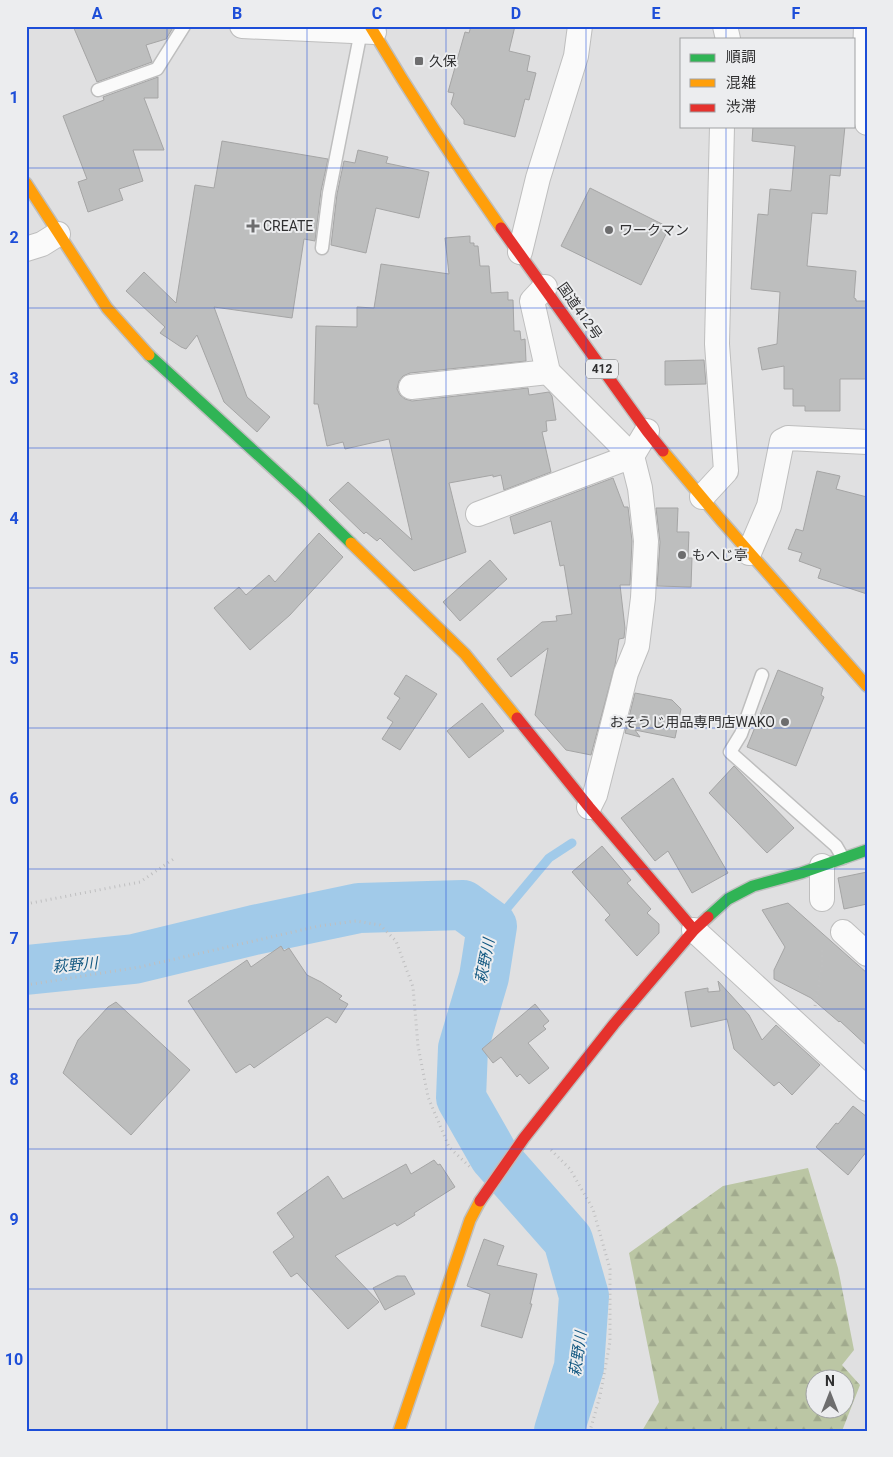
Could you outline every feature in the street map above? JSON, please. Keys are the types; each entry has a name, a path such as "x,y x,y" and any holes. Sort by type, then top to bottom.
{"main road":[{"name":"国道412号","path":"368,30 477,194 648,431 749,553 867,686"},
{"path":"26,183 107,308 151,357 303,496 465,654 589,807 694,930"},
{"path":"399,1431 470,1220 490,1186 528,1134 614,1024 694,930 728,899 754,886 867,850"}],"street":[{"path":"242,26 368,30"},
{"path":"520,252 538,178 576,56 580,26"},
{"path":"866,26 864,91 867,123"},
{"path":"702,497 726,471 717,344 722,128"},
{"path":"26,248 42,244 58,234"},
{"path":"545,287 532,301 548,372 632,456 640,488 646,541 643,598 637,646 626,673 595,795 589,807"},
{"path":"411,387 548,372"},
{"path":"478,514 632,456 648,431"},
{"path":"749,553 768,506 782,441 788,438 867,442"},
{"path":"822,899 833,862"},
{"path":"694,930 867,1088"},
{"path":"832,936 867,954"}],"lane":[{"path":"98,90 157,69 184,26"},
{"path":"322,248 329,193 368,30"},
{"path":"762,676 741,734 730,752 836,846 833,862"}],"path":[{"path":"26,904 140,882 176,858"},
{"path":"26,985 140,967 319,926 356,921 380,926 396,941 413,988 418,1046 428,1097 449,1147 490,1186"},
{"path":"806,1033 811,1021 822,966 832,936"},
{"path":"528,1134 570,1170 593,1210 610,1269 610,1342 600,1396 590,1431"}],"green space":[{"path":"808,1168 838,1268 854,1350 842,1365 846,1370 806,1370 806,1420 846,1420 842,1431 642,1431 659,1402 629,1253 723,1186"},
{"path":"856,1381 860,1385 856,1395"}],"building":[{"path":"73,26 174,26 166,39 146,45 152,62 97,82"},
{"path":"471,26 515,26 509,51 530,56 527,71 536,73 529,100 525,99 515,137 464,124 464,120 451,104 454,93 448,92 465,32 469,33"},
{"path":"158,77 158,98 144,98 164,150 133,150 143,181 119,189 123,200 88,212 78,182 87,179 63,116 104,100 103,97"},
{"path":"753,128 845,128 840,176 830,175 827,214 812,213 807,266 856,271 854,298 856,301 867,301 867,379 840,379 840,411 805,411 805,406 793,406 793,389 784,389 784,366 762,370 758,348 777,344 780,292 751,289 758,214 768,215 770,189 791,191 795,146 752,141"},
{"path":"222,141 328,159 321,191 315,241 304,239 292,318 214,307 247,397 270,417 257,432 224,402 197,335 186,349 181,347 160,333 165,327 126,291 144,272 176,303 195,185 214,188"},
{"path":"358,150 388,157 386,163 429,172 419,218 376,208 366,253 331,245 337,194 344,161 355,163"},
{"path":"590,188 666,226 666,234 641,285 561,246"},
{"path":"470,236 470,243 478,246 480,266 489,266 491,293 508,292 508,300 513,300 514,331 520,331 521,340 525,339 526,361 410,373 403,376 399,381 397,389 405,399 412,401 528,388 529,395 549,392 552,396 556,420 546,421 547,431 542,432 551,472 504,490 501,475 449,483 466,552 414,571 380,538 377,541 366,532 364,534 329,500 348,482 412,540 389,439 345,449 343,442 327,446 318,404 314,404 316,326 357,327 357,307 374,308 381,264 449,274 445,238"},
{"path":"704,360 706,384 665,385 665,361"},
{"path":"817,471 840,476 836,489 867,497 867,594 818,578 821,569 799,561 802,553 788,549 796,529 803,531"},
{"path":"613,478 624,507 628,507 632,541 630,585 620,585 625,628 624,638 619,639 615,665 591,755 566,750 535,715 548,648 511,677 497,659 542,622 557,621 556,616 572,614 564,565 560,566 551,521 514,534 510,517"},
{"path":"656,508 678,508 677,532 689,532 688,558 692,558 691,587 657,586 660,542"},
{"path":"319,533 343,557 290,615 250,650 214,608 239,587 246,595 269,575 275,582"},
{"path":"490,560 507,579 460,621 443,602"},
{"name":"おそうじ用品専門店WAKO","path":"778,670 823,688 821,695 824,697 796,766 747,747"},
{"path":"406,675 437,694 400,750 382,739 393,722 387,718 400,698 394,694"},
{"path":"635,693 672,700 681,709 675,738 635,730 640,737 625,733"},
{"path":"482,703 504,731 469,758 447,731"},
{"path":"734,766 794,828 767,853 709,793"},
{"path":"673,778 728,873 692,893 668,851 655,861 621,818"},
{"path":"602,846 631,880 627,883 651,909 647,913 659,924 659,933 637,956 605,920 610,915 572,872"},
{"path":"867,872 867,904 844,909 838,878"},
{"path":"788,903 867,973 867,1046 811,998 774,979 774,970 785,947 762,910"},
{"path":"281,946 284,951 289,948 307,975 342,996 339,999 348,1004 336,1023 327,1017 254,1068 250,1064 236,1073 188,1001 247,960 251,967"},
{"path":"718,981 749,1015 762,1040 776,1025 820,1065 792,1095 779,1082 774,1086 734,1049 727,1019 691,1027 685,992 708,988 708,992 720,991"},
{"path":"116,1002 190,1070 131,1135 63,1073 78,1040 108,1007"},
{"path":"535,1004 549,1021 543,1026 546,1029 528,1043 549,1068 529,1084 520,1074 517,1077 501,1057 493,1063 482,1049"},
{"path":"853,1106 867,1117 867,1151 848,1175 816,1147"},
{"path":"434,1160 438,1165 440,1164 455,1187 397,1226 395,1223 335,1256 379,1302 348,1329 297,1273 291,1277 273,1252 294,1237 277,1213 328,1176 343,1199 406,1164 411,1174"},
{"path":"484,1239 504,1246 497,1265 537,1274 530,1304 532,1304 522,1338 481,1326 490,1294 467,1286"},
{"path":"397,1276 405,1276 415,1294 385,1310 373,1288"}],"waterway":[{"path":"492,926 549,858 572,843"},
{"name":"萩野川","path":"26,970 134,959 254,930 359,908 463,905 492,926 484,977 463,1048 461,1098 494,1156 568,1240 584,1296 579,1367 559,1431"}],"traffic: fast":[{"path":"149,355 303,496 351,543"},
{"path":"708,917 728,899 753,886 801,873 867,850"}],"traffic: slow":[{"path":"370,26 401,78 501,228"},
{"path":"26,183 107,308 149,355"},
{"path":"663,451 720,519 867,686"},
{"path":"351,543 465,654 517,718"},
{"path":"399,1431 470,1220 480,1201"}],"traffic: jam":[{"path":"501,228 663,451"},
{"path":"517,718 589,807 694,930"},
{"path":"480,1201 524,1138 614,1024 694,930 708,917"}],"place":[{"name":"久保","path":"419,61"},
{"name":"CREATE","path":"253,226"},
{"name":"ワークマン","path":"609,230"},
{"name":"もへじ亭","path":"682,555"},
{"name":"おそうじ用品専門店WAKO","path":"785,722"}]}
